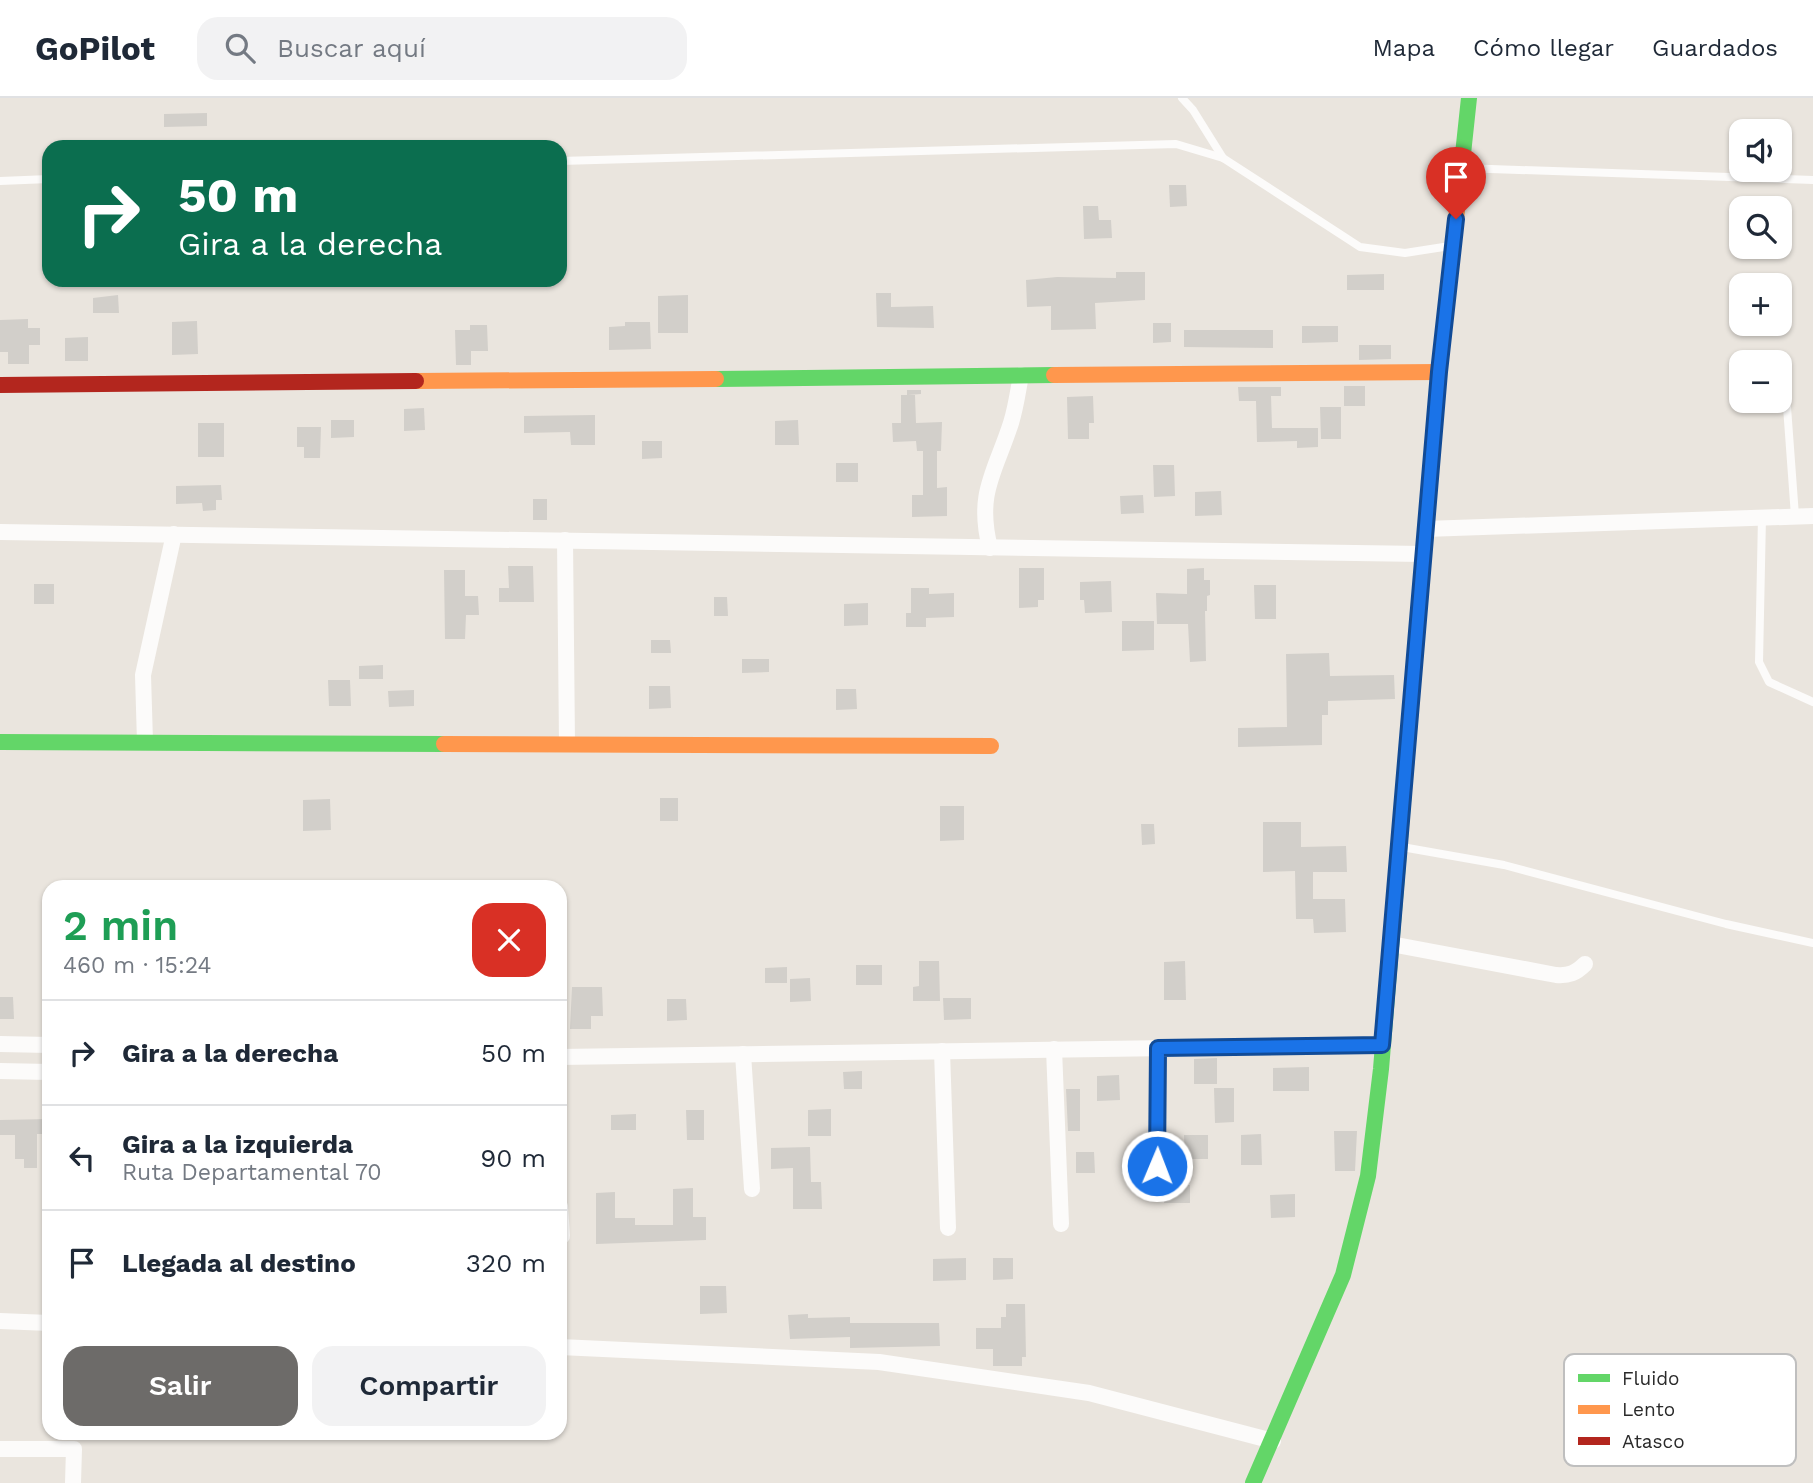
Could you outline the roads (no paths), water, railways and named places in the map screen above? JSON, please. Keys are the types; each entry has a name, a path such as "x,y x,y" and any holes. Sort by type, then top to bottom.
{"street":[{"path":"1253,1483 1343,1275 1368,1176 1382,1045 1458,168 1469,98"},
{"path":"0,385 1439,372"},
{"path":"990,548 984,509 985,493 1012,420 1021,375"},
{"path":"1425,529 1813,516"},
{"path":"0,532 1423,554"},
{"path":"145,742 143,675 174,534"},
{"path":"565,540 567,744"},
{"path":"0,742 991,746"},
{"path":"1391,944 1556,975 1566,976 1585,964"},
{"path":"0,1044 42,1045"},
{"path":"567,1056 1382,1045"},
{"path":"1157,1166 1158,1048"},
{"path":"1054,1049 1061,1224"},
{"path":"943,1051 948,1228"},
{"path":"743,1054 752,1189"},
{"path":"0,1071 42,1072"},
{"path":"0,1321 42,1323"},
{"path":"567,1347 879,1363 1089,1393 1273,1441"},
{"path":"0,1449 74,1449 73,1483"}],"lane":[{"path":"1182,98 1194,110 1223,158"},
{"path":"567,161 1176,144 1223,158 1360,247 1405,253 1453,245"},
{"path":"1458,168 1813,180"},
{"path":"0,181 42,179"},
{"path":"1787,413 1795,516"},
{"path":"1762,517 1759,662 1769,681 1813,702"},
{"path":"1399,846 1504,865 1726,924 1813,943"}]}
